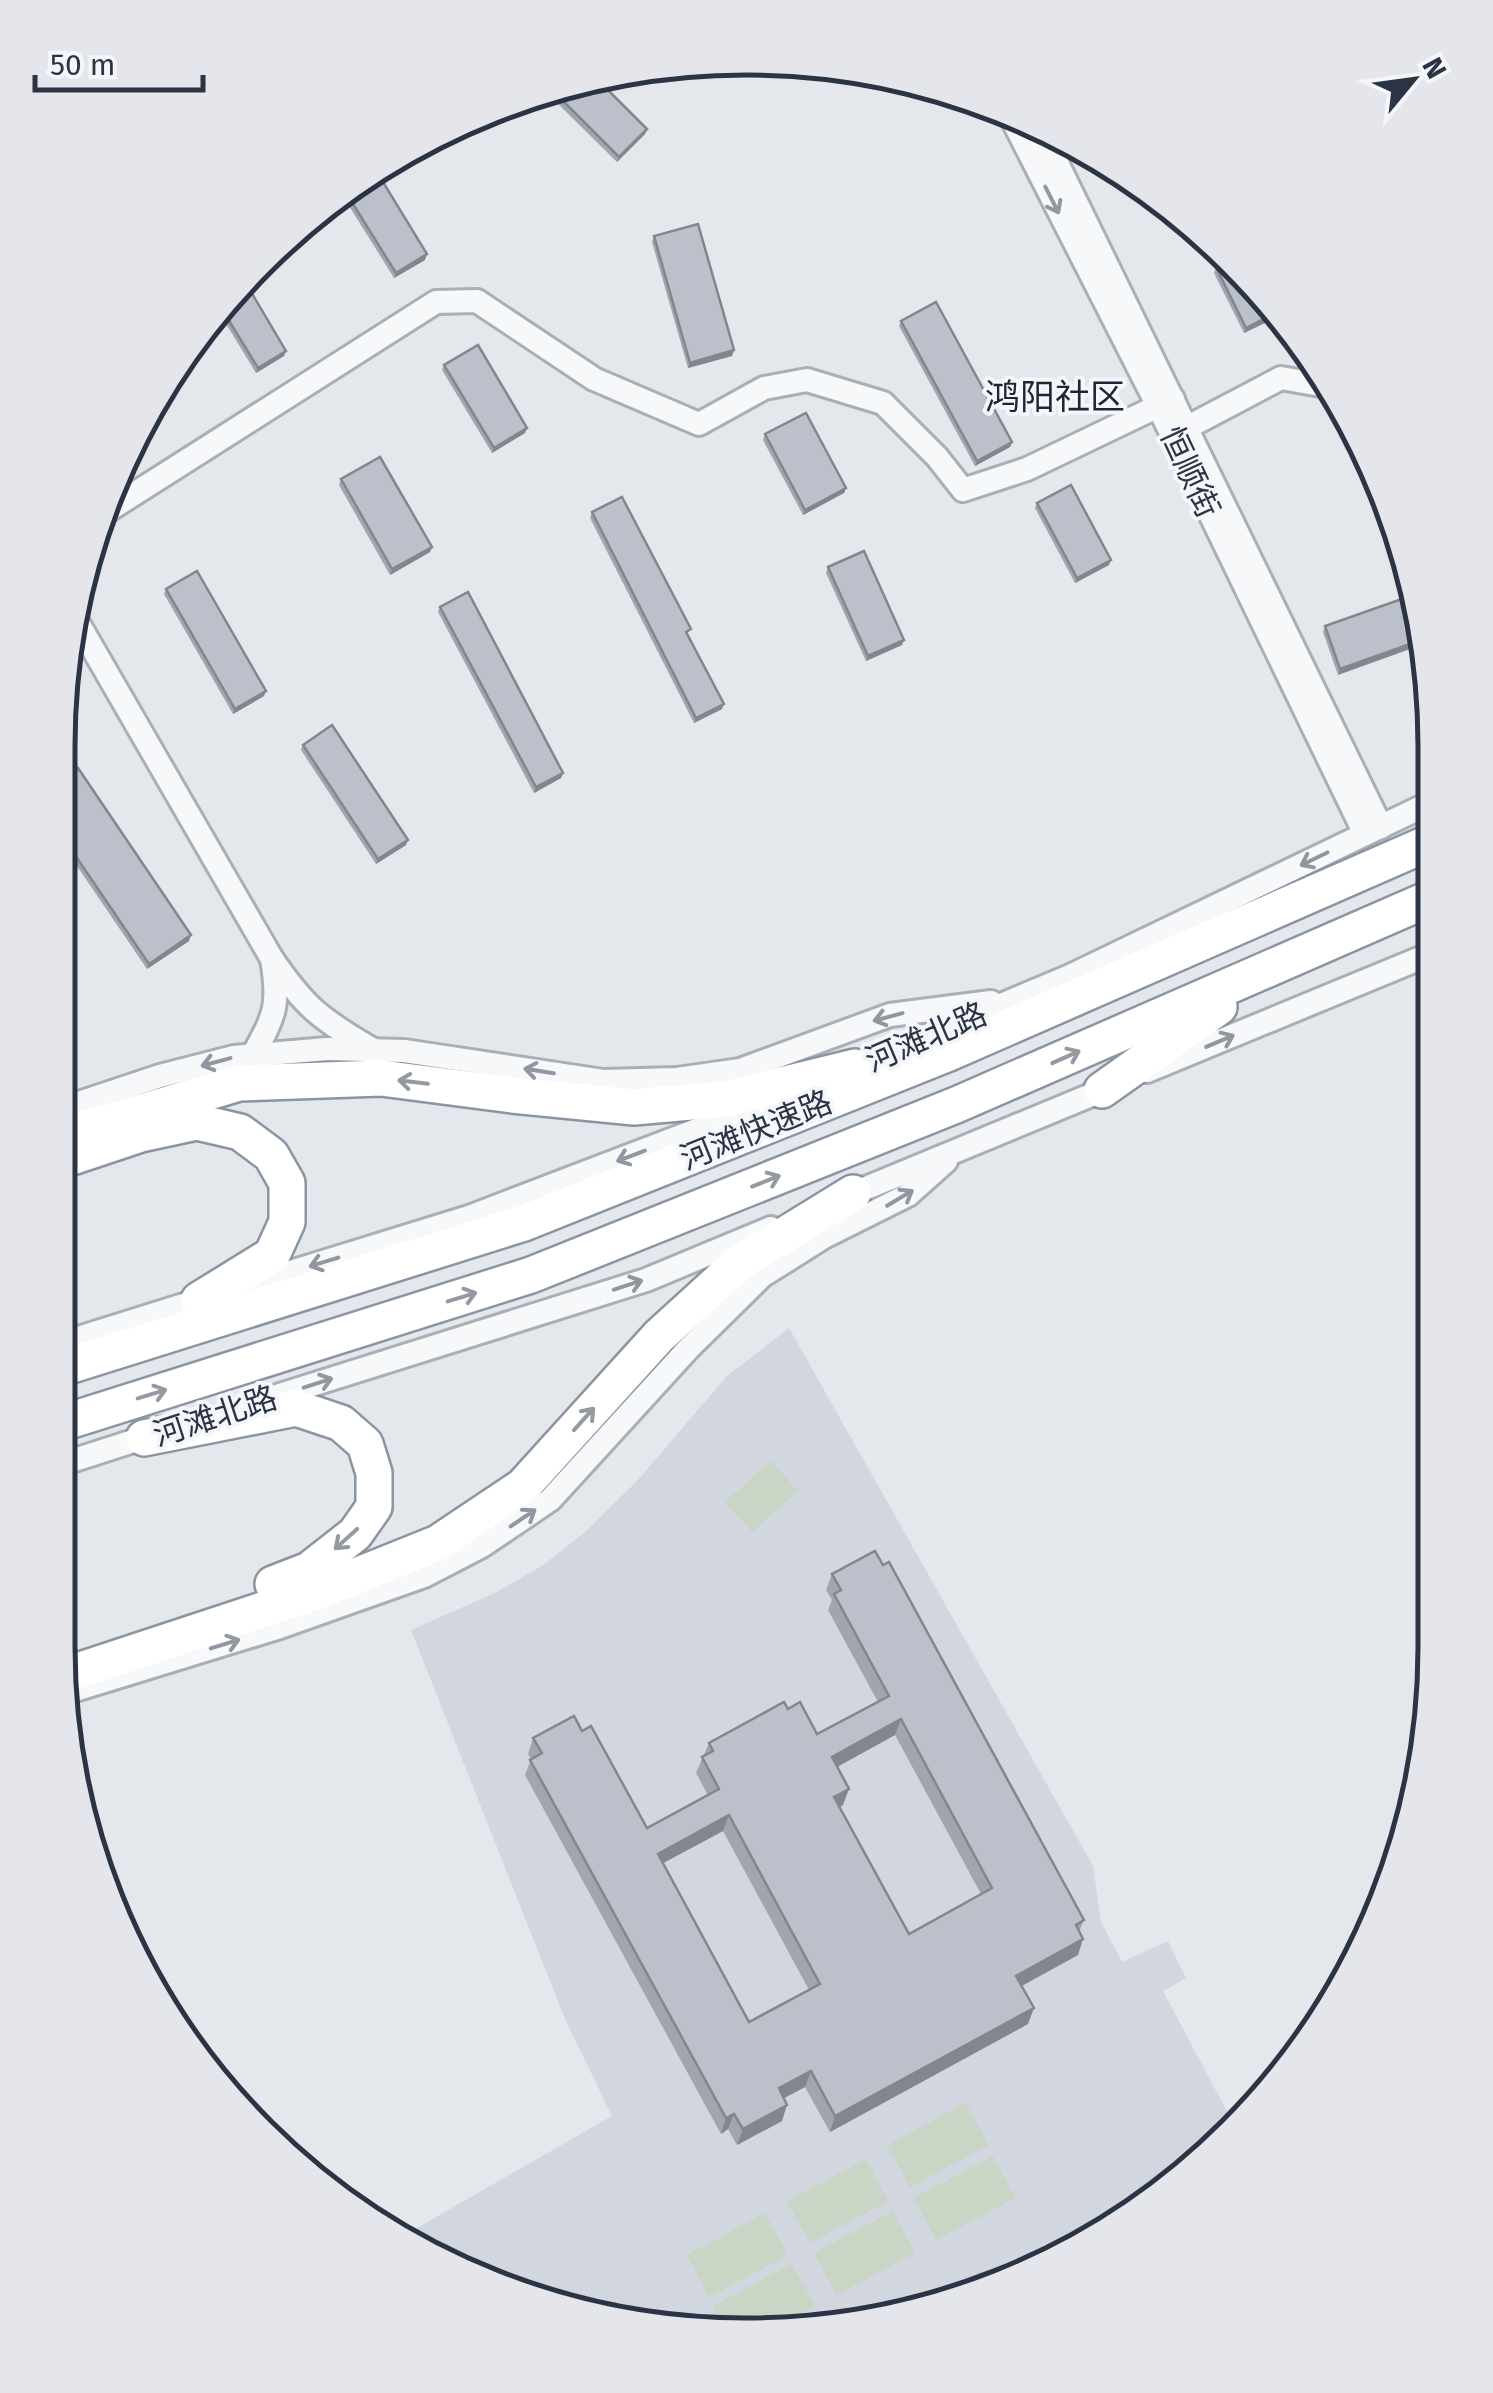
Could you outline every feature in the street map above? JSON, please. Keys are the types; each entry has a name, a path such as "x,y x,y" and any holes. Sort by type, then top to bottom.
{"highway":[{"name":"河滩快速路","path":"75,1364 524,1222 949,1053 1418,848"},
{"path":"1068,978 1319,892"},
{"name":"河滩快速路","path":"75,1419 531,1275 956,1106 1418,904"},
{"path":"1102,1090 1279,964"},
{"path":"75,1136 239,1083 382,1078 512,1096 634,1107 725,1099 855,1067"},
{"path":"75,1139 141,1134 198,1122 240,1132 271,1155 287,1183 288,1222 272,1255 199,1300"},
{"path":"75,1652 310,1594 438,1543 523,1486 659,1336 739,1263 853,1194"},
{"path":"76,1671 202,1621 309,1570 355,1534 374,1507 374,1473 365,1444 341,1423 296,1408 144,1438"}],"street":[{"name":"恒顺街","path":"1020,134 1166,402 1188,428 1373,830"},
{"name":"恒顺街","path":"1049,147 1166,402 1373,830"},
{"path":"121,503 436,302 478,301 594,378 699,424 764,388 807,380 883,403 937,457 963,490 1028,470 1166,402"},
{"path":"1188,428 1281,378 1311,383"},
{"path":"85,635 272,958 300,999 331,1026 373,1050"},
{"name":"河滩北路","path":"75,1339 469,1217 735,1117 1068,978 1418,809"},
{"path":"253,1055 278,995 272,958"},
{"name":"河滩北路","path":"75,1460 646,1280 1418,958"},
{"path":"75,1132 160,1076 234,1057 327,1049 404,1051 603,1081 677,1078 740,1070 890,1015 1019,998"},
{"path":"76,1690 424,1576 482,1546 550,1500 688,1349 762,1276 824,1238 908,1195 958,1150"}],"shaded area":[{"path":"789,1328 1093,1866 1101,1922 1122,1962 1168,1941 1186,1978 1163,1991 1228,2114 1189,2151 1120,2205 1043,2249 920,2295 790,2317 703,2317 573,2295 490,2267 417,2228 612,2116 565,2019 411,1630 497,1592 543,1565 584,1533 637,1481 726,1377"}],"green space":[{"path":"771,1461 798,1491 752,1532 725,1502"},
{"path":"966,2103 989,2145 910,2187 887,2145"},
{"path":"993,2156 1015,2198 936,2240 914,2198"},
{"path":"866,2159 888,2201 810,2243 787,2201"},
{"path":"893,2211 915,2253 837,2295 814,2253"},
{"path":"765,2213 788,2255 709,2297 687,2255"},
{"path":"792,2264 815,2306 795,2316 746,2318 719,2317 713,2306"}],"building":[{"path":"608,90 647,129 619,157 563,101"},
{"path":"383,182 427,254 396,273 353,203"},
{"path":"698,224 734,350 690,363 654,236"},
{"path":"1216,268 1263,319 1246,328"},
{"path":"252,293 286,351 258,368 229,320"},
{"path":"936,302 1012,442 977,461 901,321"},
{"path":"478,345 527,428 494,448 444,365"},
{"path":"806,413 846,488 805,510 765,434"},
{"path":"380,457 432,547 392,569 341,479"},
{"path":"1071,485 1111,560 1077,578 1037,503"},
{"path":"622,497 691,629 686,632 724,704 696,718 592,512"},
{"path":"864,551 904,640 868,656 828,567"},
{"path":"197,571 266,691 235,709 166,589"},
{"path":"468,592 563,773 536,787 440,607"},
{"path":"1401,599 1410,644 1340,669 1325,626"},
{"path":"332,725 408,840 378,859 303,745"},
{"path":"78,768 191,935 149,964 75,855"},
{"path":"875,1551 883,1565 889,1562 1084,1920 1076,1925 1083,1939 1016,1976 1034,2008 835,2116 811,2071 779,2088 787,2105 743,2129 734,2114 726,2118 530,1760 542,1753 533,1738 574,1716 582,1731 591,1726 647,1828 719,1789 702,1757 713,1751 709,1743 784,1702 788,1709 800,1702 817,1734 889,1696 834,1594 841,1590 832,1574","holes":["901,1719 992,1888 909,1934 834,1797 849,1789 832,1757","729,1815 820,1984 749,2022 658,1854"]}],"district":[{"name":"鸿阳社区","path":"1055,397"}]}
